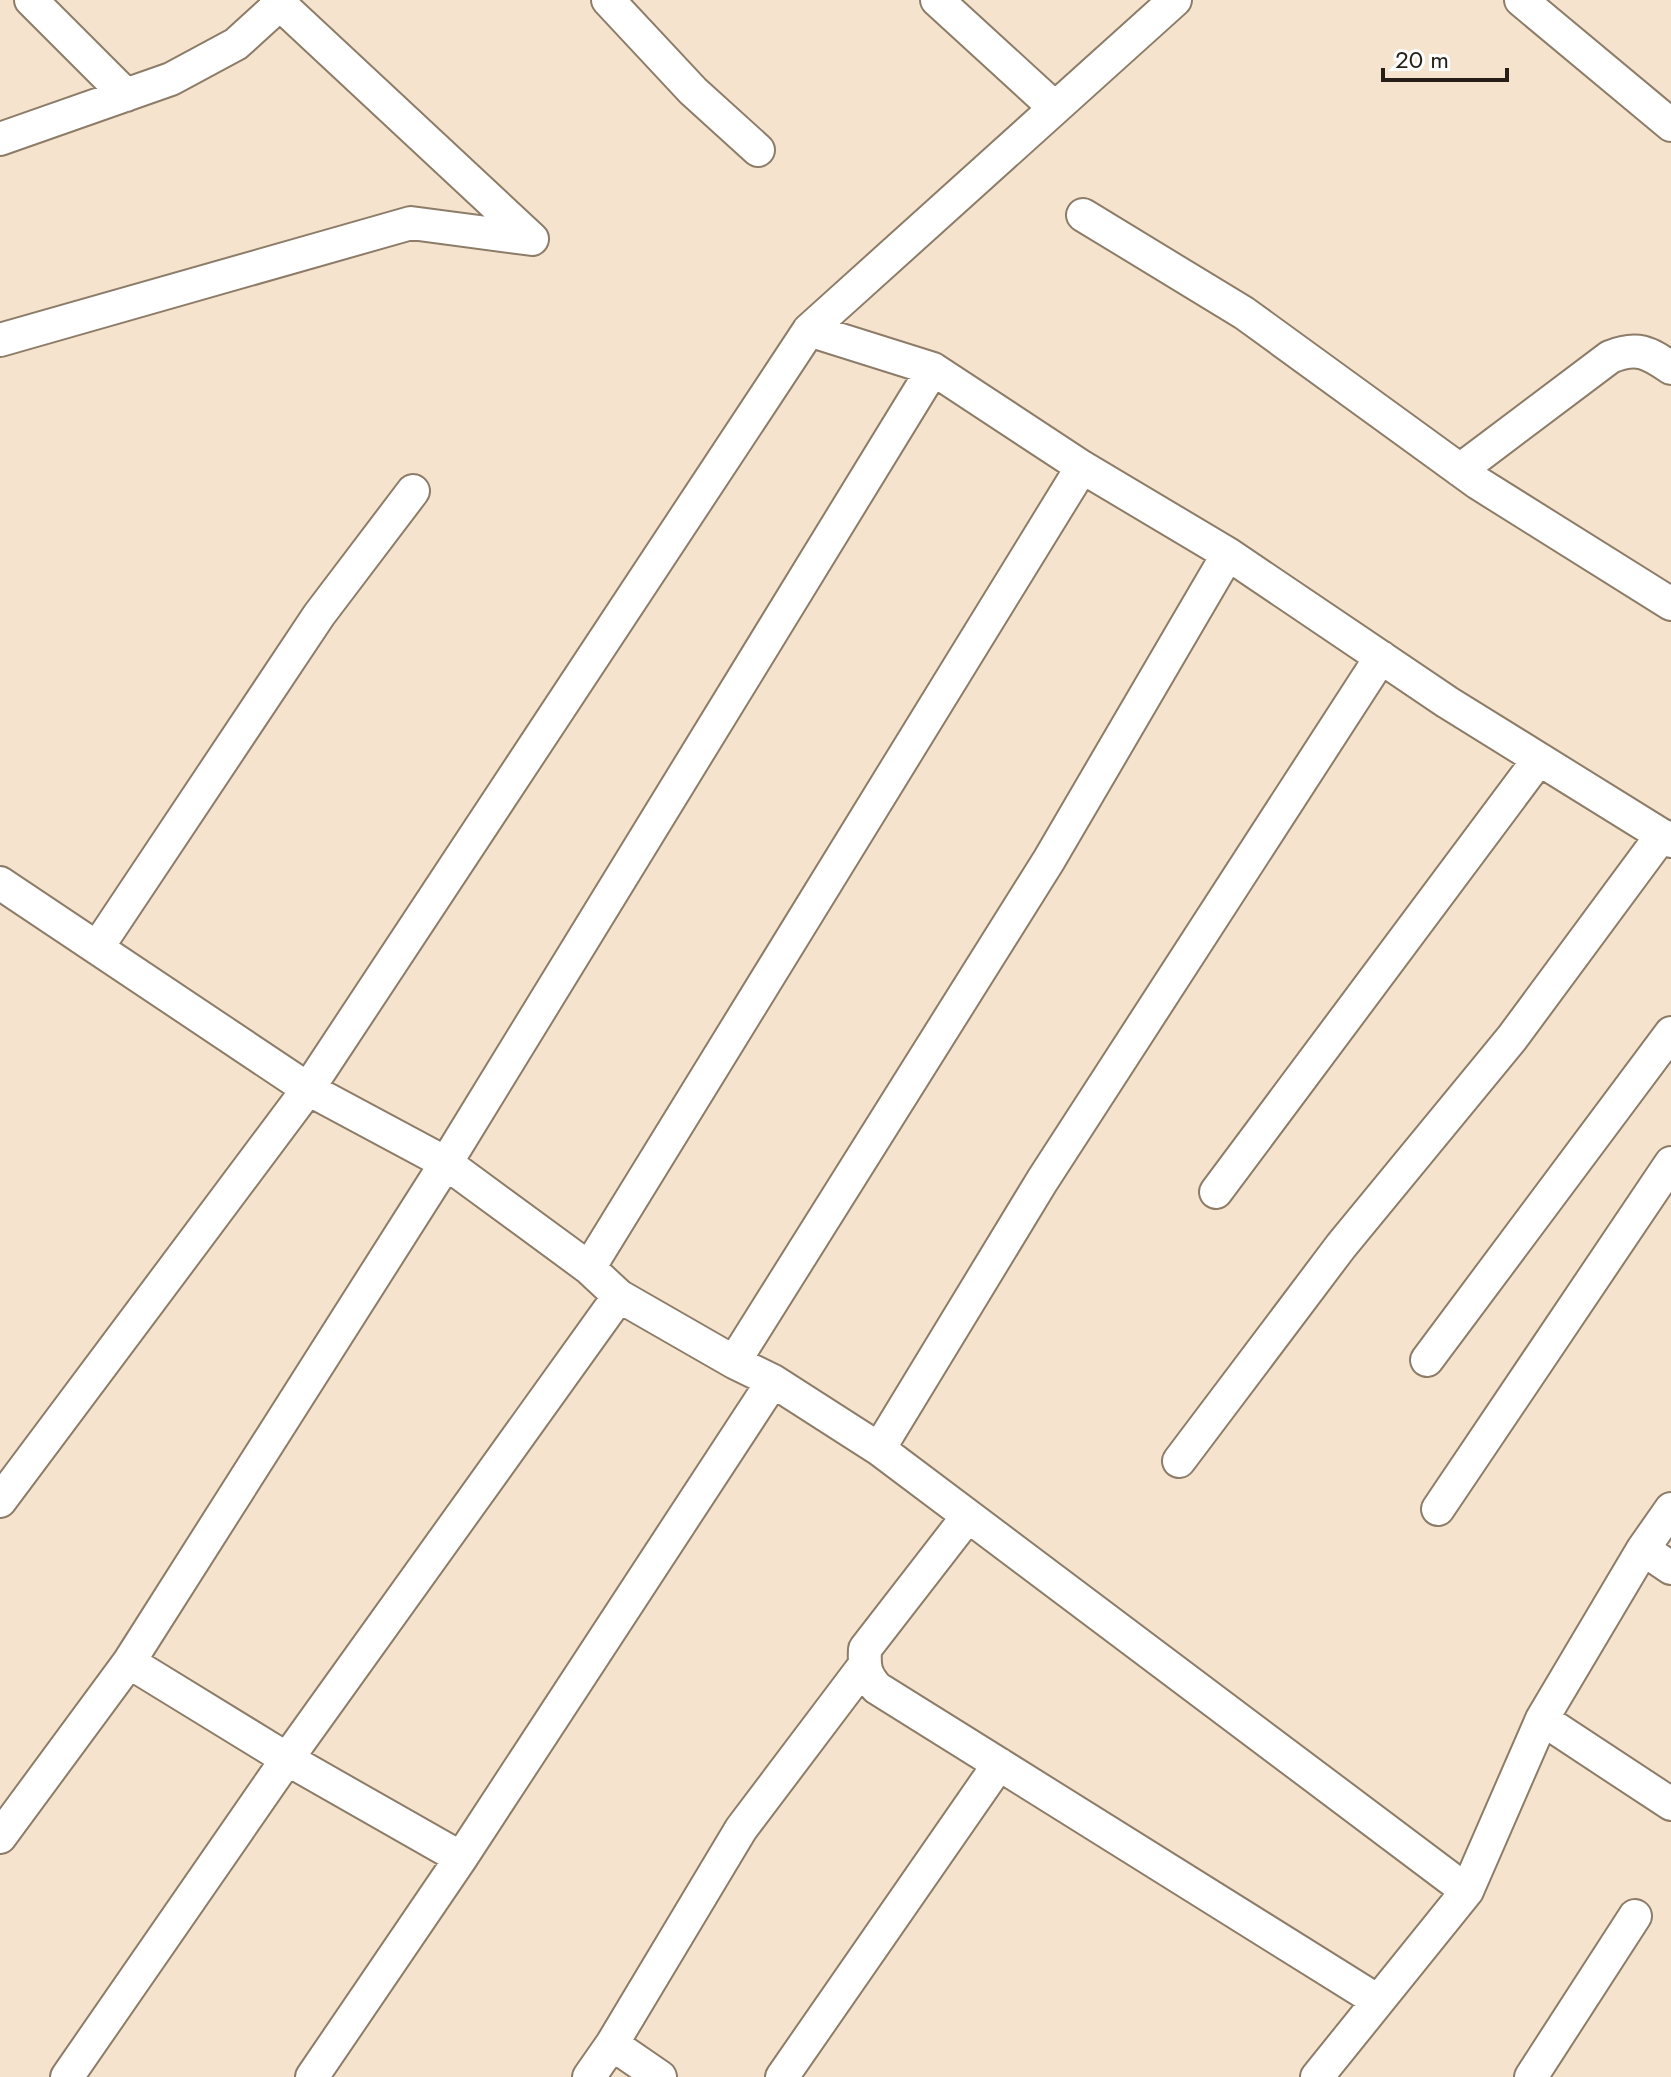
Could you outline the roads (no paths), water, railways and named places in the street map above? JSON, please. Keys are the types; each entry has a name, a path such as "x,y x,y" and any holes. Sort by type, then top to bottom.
{"street":[{"path":"31,0 126,95"},
{"path":"608,0 693,91 758,150"},
{"path":"937,0 1055,108"},
{"path":"0,1501 308,1089 809,330 1175,0"},
{"path":"1521,0 1671,125"},
{"path":"0,139 171,79 236,44 280,1 532,239 411,223 0,340"},
{"path":"1083,215 1244,313 1460,470 1671,604"},
{"path":"809,330 933,369 1082,467 1228,554 1447,702 1667,838 1512,1038 1341,1246 1179,1461"},
{"path":"1460,470 1610,357 1627,350 1646,352 1671,368"},
{"path":"0,1837 129,1662 446,1163 933,369"},
{"path":"589,1268 1082,467"},
{"path":"97,948 319,615 413,491"},
{"path":"734,1362 1049,860 1228,554"},
{"path":"879,1449 1042,1181 1381,657"},
{"path":"1216,1192 1539,759"},
{"path":"0,883 308,1089 446,1163 589,1268 619,1296 773,1381 879,1449 1467,1891"},
{"path":"1427,1360 1671,1033"},
{"path":"1438,1509 1671,1163"},
{"path":"67,2077 287,1759 619,1296"},
{"path":"312,2077 461,1858 773,1381"},
{"path":"1317,2077 1467,1891 1542,1719 1643,1549 1671,1509"},
{"path":"968,1516 865,1649 867,1678 877,1688 1378,2001"},
{"path":"1643,1549 1671,1568"},
{"path":"129,1662 287,1759 461,1858"},
{"path":"589,2077 741,1829 864,1666"},
{"path":"1542,1719 1671,1804"},
{"path":"782,2077 999,1764"},
{"path":"1531,2077 1635,1916"},
{"path":"612,2044 660,2077"}]}
